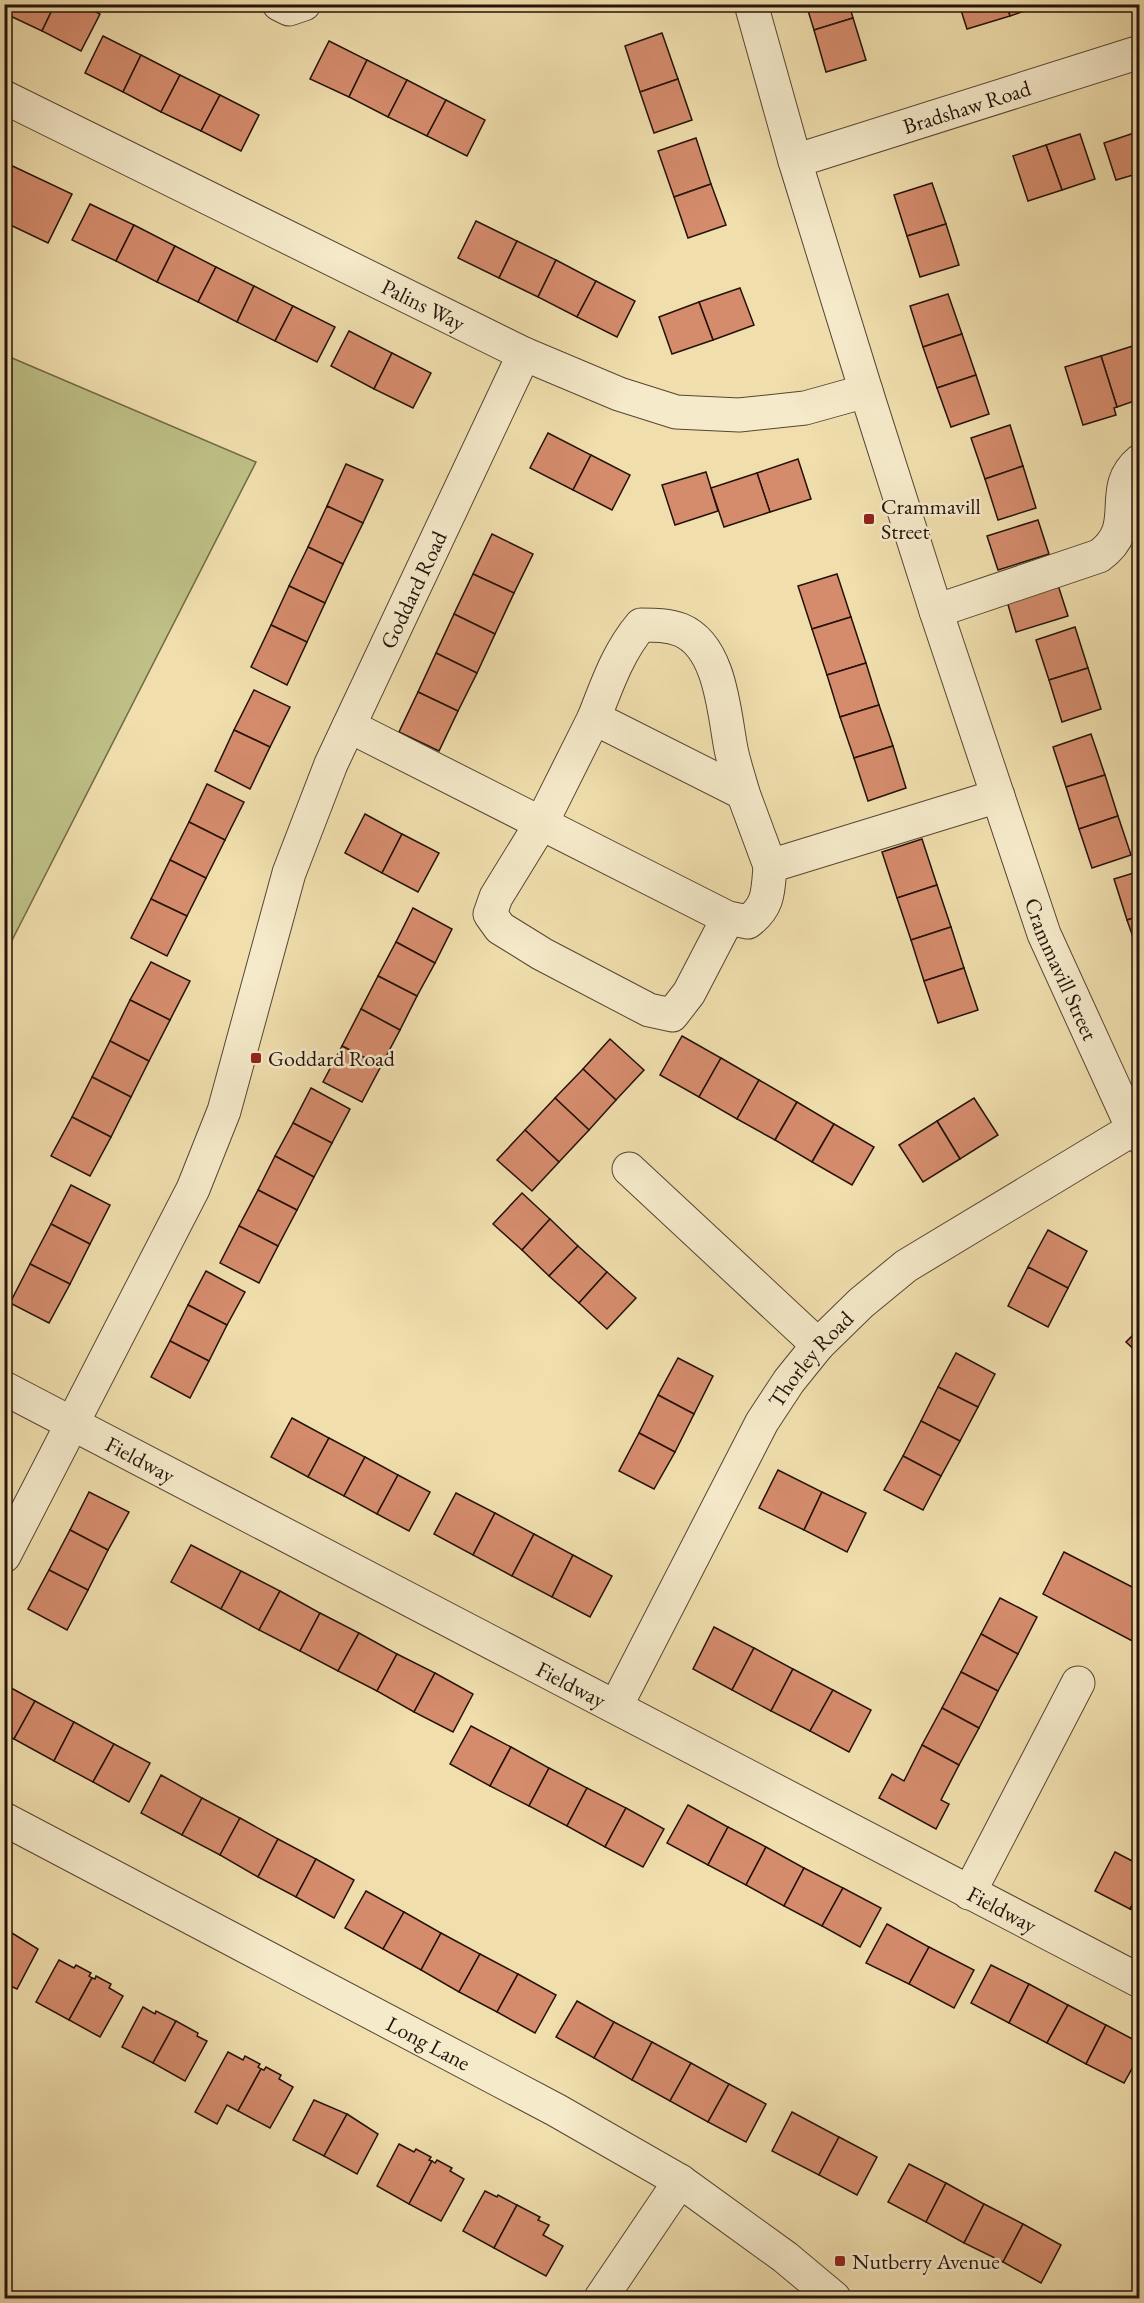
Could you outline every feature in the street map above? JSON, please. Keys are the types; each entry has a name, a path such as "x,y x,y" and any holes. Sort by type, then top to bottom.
{"street":[{"path":"279,4 290,9 301,7 304,4"},
{"name":"Crammavill Street","path":"751,4 795,160 866,391 1044,934 1136,1133"},
{"name":"Bradshaw Road","path":"795,160 1140,52"},
{"name":"Palins Way","path":"4,97 524,354 619,394 676,412 739,415 805,408 866,391"},
{"name":"Goddard Road","path":"4,1556 193,1189 224,1112 289,873 331,765 524,354"},
{"path":"936,610 1099,556 1109,549 1116,540 1121,525 1124,484 1129,473 1140,461"},
{"path":"349,726 542,822 728,918 748,922 761,912 768,891 770,866 743,793 731,749 723,697 715,672 703,648 683,631 662,625 641,625 628,640 594,718 542,822 496,897 490,914 500,928 542,954 649,1010 672,1015 689,993 728,918"},
{"path":"594,718 743,793"},
{"path":"770,866 998,796"},
{"name":"Thorley Road","path":"616,1706 762,1422 789,1381 818,1345 861,1303 906,1266 1136,1133"},
{"path":"629,1169 818,1345"},
{"name":"Fieldway","path":"4,1388 1140,1982"},
{"path":"969,1893 1078,1683"},
{"name":"Long Lane","path":"4,1819 556,2110 680,2181 785,2257 834,2298"},
{"path":"601,2298 680,2181"}],"green space":[{"path":"5,355 256,462 5,954"}],"building":[{"path":"7,4 55,4 42,31 4,13"},
{"path":"55,4 81,4 100,14 81,51 42,31"},
{"path":"806,4 849,4 853,18 814,30"},
{"path":"959,4 1007,4 1010,16 967,29"},
{"path":"1007,4 1044,4 1010,16"},
{"path":"853,18 866,60 826,72 814,30"},
{"path":"662,33 678,79 640,92 625,46"},
{"path":"103,36 141,55 123,92 85,73"},
{"path":"329,41 367,60 349,97 310,79"},
{"path":"141,55 180,75 161,112 123,92"},
{"path":"367,60 407,80 388,117 349,97"},
{"path":"180,75 220,95 201,131 161,112"},
{"path":"678,79 692,120 654,133 640,92"},
{"path":"407,80 446,100 427,136 388,117"},
{"path":"220,95 259,115 241,151 201,131"},
{"path":"446,100 485,120 467,156 427,136"},
{"path":"1140,131 1140,173 1116,180 1104,143"},
{"path":"1080,134 1095,179 1062,190 1046,145"},
{"path":"696,138 711,184 674,197 658,151"},
{"path":"1046,145 1062,190 1028,201 1013,156"},
{"path":"4,162 72,194 48,243 4,222"},
{"path":"932,183 946,224 907,236 894,195"},
{"path":"711,184 726,225 688,238 674,197"},
{"path":"90,204 134,225 116,261 72,240"},
{"path":"476,221 517,241 499,278 458,258"},
{"path":"946,224 959,265 920,277 907,236"},
{"path":"134,225 175,246 157,282 116,261"},
{"path":"517,241 556,260 538,297 499,278"},
{"path":"175,246 216,267 198,302 157,282"},
{"path":"556,260 596,281 577,317 538,297"},
{"path":"216,267 254,286 237,322 198,302"},
{"path":"596,281 635,301 617,337 577,317"},
{"path":"254,286 293,306 275,341 237,322"},
{"path":"740,288 754,325 713,340 699,302"},
{"path":"948,294 962,334 923,347 910,306"},
{"path":"699,302 713,340 672,354 659,317"},
{"path":"293,306 335,327 317,362 275,341"},
{"path":"349,331 392,353 374,389 331,366"},
{"path":"962,334 976,375 937,388 923,347"},
{"path":"1136,345 1140,357 1140,399 1117,407 1101,356"},
{"path":"392,353 431,373 413,408 374,389"},
{"path":"1101,356 1117,407 1114,408 1116,415 1083,425 1065,367"},
{"path":"976,375 989,414 951,427 937,388"},
{"path":"1010,425 1023,466 985,479 971,438"},
{"path":"548,433 591,455 573,490 530,468"},
{"path":"591,455 630,475 612,510 573,490"},
{"path":"798,459 811,499 770,512 757,473"},
{"path":"346,464 383,480 363,523 327,506"},
{"path":"1023,466 1036,508 998,520 985,479"},
{"path":"706,472 718,511 675,525 662,485"},
{"path":"757,473 770,512 724,527 711,488"},
{"path":"327,506 363,523 343,564 308,547"},
{"path":"1038,520 1049,554 998,570 987,536"},
{"path":"492,534 533,554 514,593 473,574"},
{"path":"308,547 343,564 325,603 289,586"},
{"path":"473,574 514,593 495,634 454,614"},
{"path":"837,574 851,617 812,629 798,586"},
{"path":"1057,582 1068,616 1016,632 1006,598"},
{"path":"289,586 325,603 307,642 271,625"},
{"path":"454,614 495,634 477,673 436,653"},
{"path":"851,617 866,663 827,675 812,629"},
{"path":"271,625 307,642 287,685 251,667"},
{"path":"1075,627 1088,668 1049,680 1036,640"},
{"path":"436,653 477,673 458,711 418,692"},
{"path":"866,663 879,705 840,717 827,675"},
{"path":"1088,668 1101,709 1062,722 1049,680"},
{"path":"254,690 290,707 270,747 234,730"},
{"path":"418,692 458,711 439,751 399,732"},
{"path":"879,705 893,746 854,758 840,717"},
{"path":"234,730 270,747 250,789 215,771"},
{"path":"1091,734 1105,775 1066,787 1053,747"},
{"path":"893,746 906,788 868,801 854,758"},
{"path":"1105,775 1118,816 1079,829 1066,787"},
{"path":"207,784 244,802 225,840 189,822"},
{"path":"365,814 402,834 382,873 345,853"},
{"path":"1118,816 1131,855 1092,868 1079,829"},
{"path":"189,822 225,840 206,878 170,860"},
{"path":"402,834 439,853 418,892 382,873"},
{"path":"922,839 937,885 897,898 882,852"},
{"path":"170,860 206,878 187,916 151,899"},
{"path":"1140,871 1140,916 1127,920 1114,879"},
{"path":"937,885 951,927 911,940 897,898"},
{"path":"151,899 187,916 167,956 131,938"},
{"path":"413,908 452,929 435,963 396,942"},
{"path":"1140,916 1140,957 1127,920"},
{"path":"951,927 964,968 924,981 911,940"},
{"path":"396,942 435,963 417,996 378,976"},
{"path":"151,962 190,981 170,1020 130,1000"},
{"path":"964,968 978,1010 938,1023 924,981"},
{"path":"378,976 417,996 400,1030 361,1009"},
{"path":"130,1000 170,1020 149,1061 110,1041"},
{"path":"361,1009 400,1030 381,1066 342,1046"},
{"path":"682,1036 721,1058 699,1097 660,1075"},
{"path":"610,1039 644,1070 616,1100 583,1069"},
{"path":"110,1041 149,1061 131,1097 92,1077"},
{"path":"342,1046 381,1066 362,1102 323,1082"},
{"path":"721,1058 759,1080 737,1119 699,1097"},
{"path":"583,1069 616,1100 589,1130 555,1098"},
{"path":"92,1077 131,1097 111,1137 72,1117"},
{"path":"759,1080 797,1102 775,1140 737,1119"},
{"path":"311,1088 350,1109 332,1143 293,1123"},
{"path":"555,1098 589,1130 559,1162 525,1130"},
{"path":"974,1098 998,1135 960,1159 937,1121"},
{"path":"797,1102 834,1124 812,1162 775,1140"},
{"path":"72,1117 111,1137 90,1176 51,1156"},
{"path":"937,1121 960,1159 923,1182 899,1145"},
{"path":"293,1123 332,1143 314,1177 275,1156"},
{"path":"834,1124 874,1147 852,1185 812,1162"},
{"path":"525,1130 559,1162 532,1191 497,1160"},
{"path":"275,1156 314,1177 297,1210 258,1190"},
{"path":"71,1185 110,1205 90,1244 51,1224"},
{"path":"258,1190 297,1210 278,1246 239,1226"},
{"path":"522,1193 550,1219 522,1250 493,1224"},
{"path":"550,1219 578,1246 549,1276 522,1250"},
{"path":"51,1224 90,1244 70,1284 30,1264"},
{"path":"239,1226 278,1246 259,1283 220,1263"},
{"path":"1048,1230 1087,1251 1068,1288 1028,1267"},
{"path":"578,1246 607,1272 579,1303 549,1276"},
{"path":"30,1264 70,1284 49,1323 10,1303"},
{"path":"1028,1267 1068,1288 1048,1327 1008,1306"},
{"path":"206,1271 245,1292 227,1325 188,1305"},
{"path":"607,1272 636,1298 607,1329 579,1303"},
{"path":"188,1305 227,1325 209,1361 170,1341"},
{"path":"1140,1328 1140,1355 1126,1342"},
{"path":"170,1341 209,1361 190,1398 151,1377"},
{"path":"956,1353 995,1374 978,1407 938,1387"},
{"path":"678,1358 713,1376 694,1414 658,1395"},
{"path":"938,1387 978,1407 960,1441 921,1421"},
{"path":"658,1395 694,1414 675,1452 639,1433"},
{"path":"292,1418 329,1438 308,1477 271,1457"},
{"path":"921,1421 960,1441 941,1476 903,1456"},
{"path":"639,1433 675,1452 654,1489 619,1471"},
{"path":"329,1438 365,1457 344,1496 308,1477"},
{"path":"903,1456 941,1476 923,1510 884,1490"},
{"path":"365,1457 398,1475 377,1514 344,1496"},
{"path":"778,1470 822,1492 804,1530 759,1508"},
{"path":"398,1475 430,1492 409,1531 377,1514"},
{"path":"89,1492 129,1512 108,1550 70,1530"},
{"path":"822,1492 866,1513 847,1552 804,1530"},
{"path":"456,1493 495,1513 473,1555 434,1534"},
{"path":"495,1513 534,1534 512,1576 473,1555"},
{"path":"70,1530 108,1550 88,1590 49,1570"},
{"path":"534,1534 573,1555 552,1597 512,1576"},
{"path":"191,1545 241,1571 221,1609 171,1582"},
{"path":"1064,1552 1140,1591 1140,1645 1043,1594"},
{"path":"573,1555 612,1576 590,1617 552,1597"},
{"path":"49,1570 88,1590 67,1630 28,1609"},
{"path":"241,1571 280,1591 259,1630 221,1609"},
{"path":"280,1591 320,1613 300,1651 259,1630"},
{"path":"1000,1598 1037,1617 1018,1654 981,1634"},
{"path":"320,1613 359,1633 338,1671 300,1651"},
{"path":"714,1627 754,1648 732,1690 693,1669"},
{"path":"359,1633 397,1654 377,1691 338,1671"},
{"path":"981,1634 1018,1654 998,1691 961,1672"},
{"path":"754,1648 793,1669 771,1711 732,1690"},
{"path":"397,1654 435,1673 414,1712 377,1691"},
{"path":"793,1669 833,1690 810,1731 771,1711"},
{"path":"961,1672 998,1691 979,1728 942,1708"},
{"path":"435,1673 473,1694 453,1732 414,1712"},
{"path":"4,1684 35,1701 14,1739 4,1734"},
{"path":"833,1690 871,1710 849,1752 810,1731"},
{"path":"35,1701 74,1722 54,1761 14,1739"},
{"path":"942,1708 979,1728 959,1765 922,1745"},
{"path":"74,1722 114,1744 93,1782 54,1761"},
{"path":"471,1726 511,1747 490,1786 450,1764"},
{"path":"114,1744 150,1763 129,1802 93,1782"},
{"path":"922,1745 959,1765 941,1800 949,1804 936,1829 879,1798 892,1774 904,1781"},
{"path":"511,1747 549,1768 529,1806 490,1786"},
{"path":"549,1768 587,1788 567,1826 529,1806"},
{"path":"161,1775 202,1798 182,1835 141,1813"},
{"path":"587,1788 626,1808 605,1847 567,1826"},
{"path":"202,1798 240,1818 220,1855 182,1835"},
{"path":"688,1805 728,1827 708,1865 667,1843"},
{"path":"626,1808 664,1829 643,1867 605,1847"},
{"path":"240,1818 278,1839 258,1877 220,1855"},
{"path":"728,1827 766,1847 746,1885 708,1865"},
{"path":"278,1839 316,1859 296,1897 258,1877"},
{"path":"766,1847 804,1868 784,1906 746,1885"},
{"path":"1115,1852 1140,1865 1140,1891 1130,1909 1095,1891"},
{"path":"316,1859 354,1880 334,1918 296,1897"},
{"path":"804,1868 843,1888 822,1926 784,1906"},
{"path":"843,1888 881,1908 860,1947 822,1926"},
{"path":"366,1891 404,1912 383,1949 345,1928"},
{"path":"1140,1891 1140,1914 1130,1909"},
{"path":"404,1912 441,1933 421,1970 383,1949"},
{"path":"887,1924 929,1947 909,1984 866,1963"},
{"path":"7,1930 38,1949 17,1989 4,1983 4,1935"},
{"path":"441,1933 480,1954 459,1992 421,1970"},
{"path":"929,1947 974,1970 954,2008 909,1984"},
{"path":"480,1954 518,1974 497,2012 459,1992"},
{"path":"59,1960 91,1973 89,1976 92,1978 69,2020 36,2002"},
{"path":"991,1965 1029,1984 1009,2023 971,2003"},
{"path":"518,1974 556,1995 535,2033 497,2012"},
{"path":"96,1976 111,1984 109,1988 123,1996 100,2037 69,2020 92,1978 95,1979"},
{"path":"1029,1984 1068,2005 1047,2043 1009,2023"},
{"path":"577,2001 614,2022 594,2058 556,2037"},
{"path":"1068,2005 1106,2025 1086,2064 1047,2043"},
{"path":"143,2007 176,2021 153,2063 122,2047"},
{"path":"176,2021 198,2033 197,2036 207,2041 185,2081 153,2063"},
{"path":"614,2022 652,2042 632,2080 594,2058"},
{"path":"1106,2025 1140,2043 1140,2054 1124,2083 1086,2064"},
{"path":"652,2042 691,2063 670,2101 632,2080"},
{"path":"228,2052 243,2060 245,2056 260,2064 258,2067 261,2069 238,2111 227,2105 217,2124 195,2112"},
{"path":"691,2063 729,2084 708,2122 670,2101"},
{"path":"266,2067 281,2075 279,2079 293,2087 270,2128 238,2111 261,2069 264,2070"},
{"path":"729,2084 766,2104 746,2142 708,2122"},
{"path":"314,2100 347,2114 324,2156 293,2140"},
{"path":"792,2112 839,2137 819,2175 772,2151"},
{"path":"347,2114 378,2134 357,2174 324,2156"},
{"path":"839,2137 877,2157 857,2195 819,2175"},
{"path":"399,2144 414,2152 416,2149 431,2157 429,2160 432,2161 409,2204 377,2186"},
{"path":"437,2160 452,2168 450,2171 464,2179 441,2221 409,2204 432,2161 435,2163"},
{"path":"909,2164 946,2183 926,2222 888,2202"},
{"path":"946,2183 984,2204 964,2243 926,2222"},
{"path":"485,2191 517,2205 494,2248 463,2231"},
{"path":"984,2204 1023,2224 1003,2262 964,2243"},
{"path":"517,2205 540,2217 538,2220 549,2225 543,2235 563,2246 546,2276 494,2248"},
{"path":"1023,2224 1061,2245 1041,2283 1003,2262"}],"place":[{"name":"Crammavill Street","path":"869,519"},
{"name":"Goddard Road","path":"256,1058"},
{"name":"Nutberry Avenue","path":"840,2261"}]}
